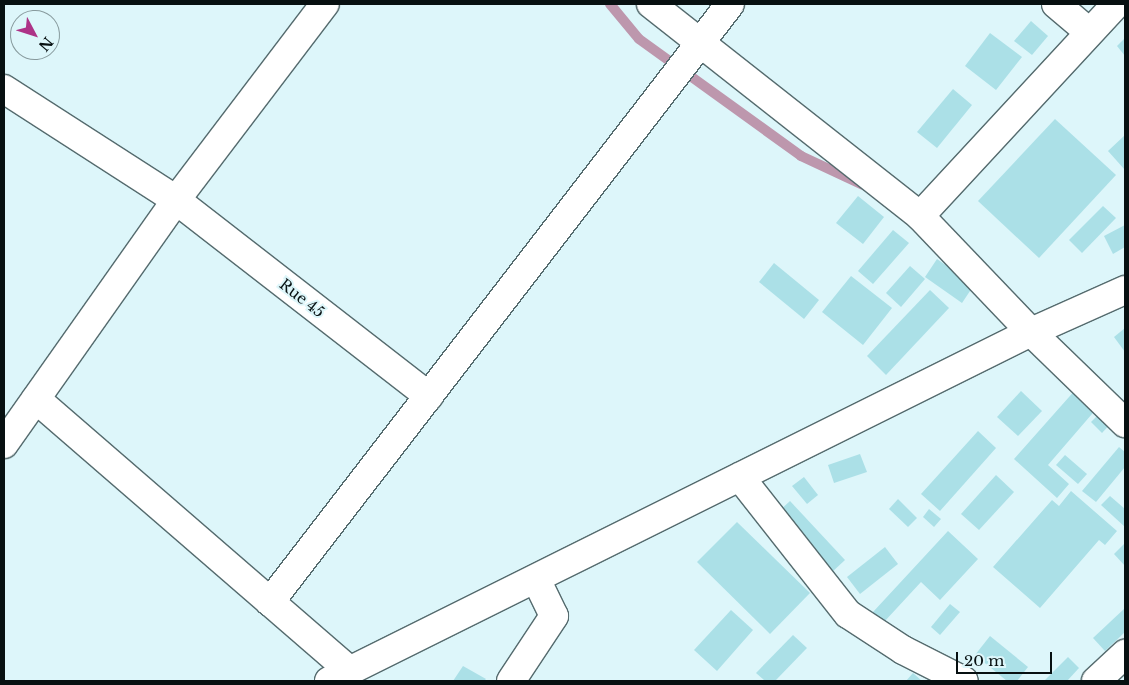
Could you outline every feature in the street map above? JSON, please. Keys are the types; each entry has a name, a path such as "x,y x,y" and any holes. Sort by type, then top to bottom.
{"street":[{"path":"651,4 699,45 920,216 1031,332 1125,423"},
{"path":"270,602 730,4"},
{"path":"1056,4 1089,32"},
{"path":"920,216 1116,4"},
{"path":"4,444 176,200 322,5"},
{"name":"Rue 45","path":"4,89 176,200 429,396"},
{"path":"36,399 270,602 340,676 1031,332 1125,290"},
{"path":"740,477 848,614 903,650 964,681"},
{"path":"511,681 554,616 536,579"},
{"path":"1096,681 1125,654"}],"building":[{"path":"1031,21 1048,36 1032,55 1014,41"},
{"path":"990,33 1022,57 996,90 965,66"},
{"path":"1125,38 1125,56 1117,46"},
{"path":"953,89 972,105 937,148 917,132"},
{"path":"1055,119 1116,175 1039,258 978,201"},
{"path":"1125,135 1125,170 1108,151"},
{"path":"858,196 884,217 863,244 836,223"},
{"path":"1103,206 1116,218 1082,253 1069,240"},
{"path":"1125,225 1125,247 1113,254 1104,236"},
{"path":"893,230 909,243 873,284 858,271"},
{"path":"937,259 974,285 962,303 925,277"},
{"path":"774,263 819,300 804,319 759,282"},
{"path":"910,266 925,279 901,307 886,293"},
{"path":"851,276 892,308 863,345 822,312"},
{"path":"930,290 949,308 886,375 867,356"},
{"path":"1125,328 1125,352 1114,337"},
{"path":"1077,388 1098,407 1048,465 1069,484 1057,498 1014,459"},
{"path":"1021,391 1042,411 1018,436 997,417"},
{"path":"1102,411 1113,421 1102,433 1091,422"},
{"path":"978,431 996,448 940,511 921,494"},
{"path":"1119,447 1125,452 1125,467 1096,502 1082,491"},
{"path":"860,454 867,472 834,483 828,465"},
{"path":"1065,455 1087,474 1078,484 1056,465"},
{"path":"996,475 1014,492 979,530 961,514"},
{"path":"804,477 818,495 807,504 792,486"},
{"path":"1071,491 1117,531 1105,545 1099,540 1040,608 993,567 1052,500 1059,506"},
{"path":"1110,496 1125,509 1125,527 1101,505"},
{"path":"898,499 917,518 908,527 889,509"},
{"path":"790,501 845,560 831,573 777,513"},
{"path":"929,509 941,519 934,527 923,517"},
{"path":"737,522 810,593 770,634 697,562"},
{"path":"948,531 978,559 940,600 921,582 884,622 873,612"},
{"path":"1125,543 1125,566 1114,554"},
{"path":"885,547 898,564 860,594 847,577"},
{"path":"950,604 960,612 940,635 931,627"},
{"path":"1125,608 1125,632 1105,651 1093,638"},
{"path":"731,610 753,630 717,671 694,650"},
{"path":"793,635 807,648 775,681 765,681 756,673"},
{"path":"990,636 1028,667 1017,681 1007,681 975,655"},
{"path":"1068,657 1079,668 1067,681 1044,681"},
{"path":"463,666 486,679 484,681 453,681"},
{"path":"913,673 922,681 906,681"}],"waterway":[{"path":"610,4 639,39 801,156 863,185"}]}
